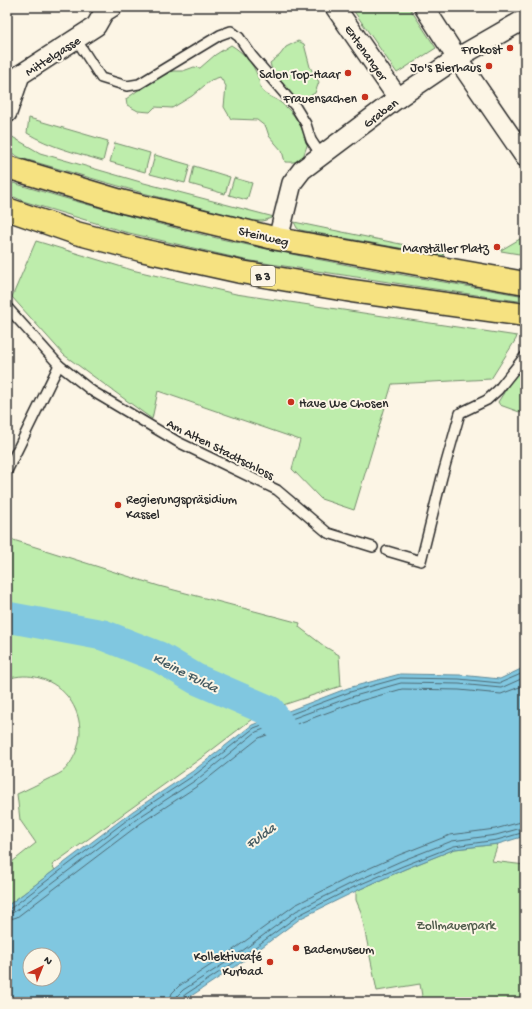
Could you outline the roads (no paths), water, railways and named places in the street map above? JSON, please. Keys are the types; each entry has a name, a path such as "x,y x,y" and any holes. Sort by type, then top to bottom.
{"main road":[{"name":"Steinweg","path":"7,167 124,202 278,239 525,283"},
{"name":"B 3","path":"7,209 76,233 141,250 241,272 352,291 525,315"}],"street":[{"name":"Mittelgasse","path":"7,113 20,75 96,26 104,12 112,7"},
{"name":"Entenanger","path":"335,7 398,98"},
{"path":"424,7 525,157"},
{"name":"Graben","path":"278,239 292,183 302,170 398,98 457,58 525,19"}],"lane":[{"path":"76,39 101,78 127,86 139,84 220,35 230,31 239,37 252,56 295,106 306,124 311,140 320,155"},
{"name":"Am Alten Stadtschloss","path":"7,307 59,366 92,391 178,442 277,490 328,533 373,547"},
{"path":"387,551 421,561 460,413 487,400 498,390 525,356"},
{"path":"7,471 59,366"}],"water":[{"name":"Fulda","path":"521,669 525,670 525,836 498,844 455,849 356,891 301,918 235,967 182,1002 7,1002 7,906 133,811 193,771 252,725 348,688 400,674 460,675 500,679"}],"waterway":[{"name":"Kleine Fulda","path":"7,617 103,635 159,657 196,679 270,711 296,751"}],"place":[{"name":"Frokost","path":"510,48"},
{"name":"Jo's Bierhaus","path":"489,66"},
{"name":"Salon Top-Haar","path":"348,73"},
{"name":"Frauensachen","path":"365,97"},
{"name":"Marställer Platz","path":"497,247"},
{"name":"Have We Chosen","path":"291,402"},
{"name":"Regierungspräsidium Kassel","path":"118,505"},
{"name":"Bademuseum","path":"296,948"},
{"name":"Kollektivcafé Kurbad","path":"270,962"}],"park label":[{"name":"Zollmauerpark","path":"456,924"}]}
